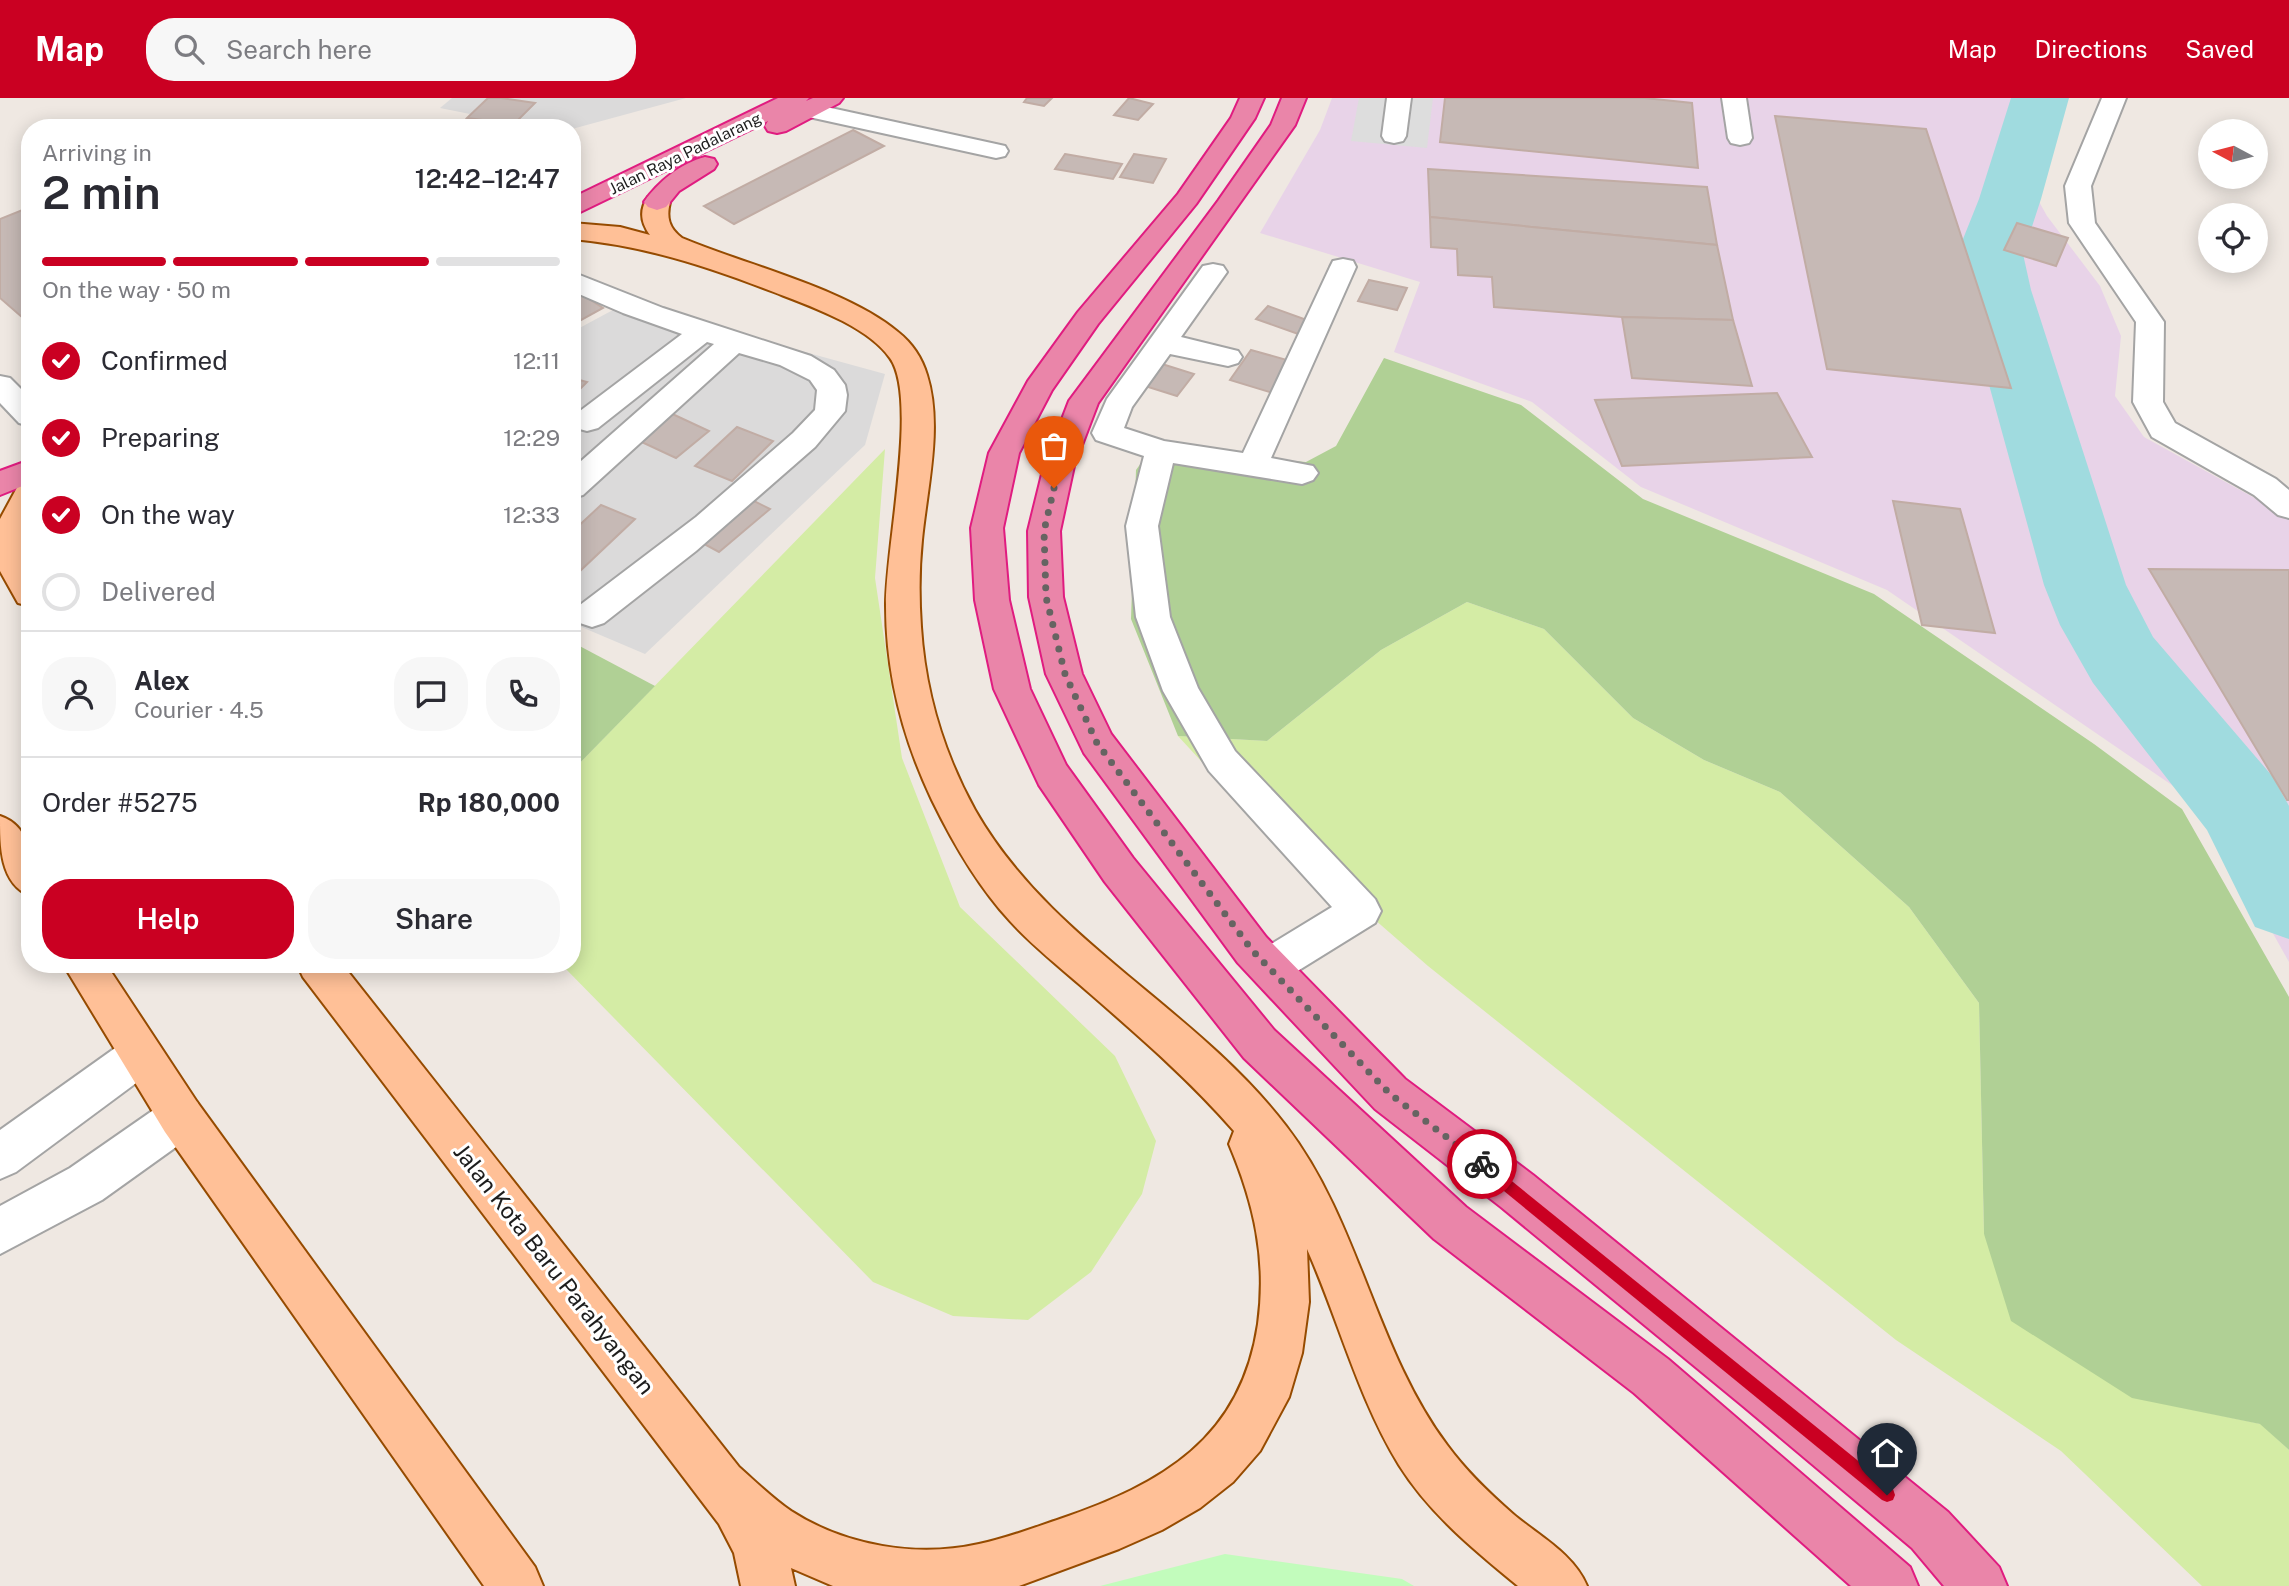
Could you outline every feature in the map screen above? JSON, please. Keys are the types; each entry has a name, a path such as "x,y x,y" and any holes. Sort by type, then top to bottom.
{"highway":[{"name":"Jalan Raya Padalarang","path":"581,204 803,104 831,98"},
{"path":"1252,98 1207,203 1084,401 1059,466 1044,531 1046,597 1065,674 1097,743 1252,950 1390,1094 1517,1191 1760,1388 1930,1530 1980,1586"},
{"path":"1294,98 1283,125 1088,318 1038,388 1004,453 987,528 992,600 1012,689 1052,774 1119,870 1259,1044 1450,1223 1651,1376 1891,1586"},
{"name":"Jalan Raya Padalarang","path":"657,202 670,186 684,176 803,104"},
{"path":"0,484 21,474"}],"main road":[{"path":"657,202 655,221 665,238 694,254 868,324 891,338 907,358 915,386 916,435 904,562 905,650 915,705 933,759 980,852 1017,901 1043,928 1161,1029 1242,1106 1288,1166 1317,1218 1393,1403 1417,1446 1450,1490 1468,1508 1557,1584"},
{"path":"581,232 637,240 772,284"},
{"path":"21,512 12,531 10,553 14,571 21,581"},
{"path":"0,832 21,865"},
{"path":"89,973 181,1116 516,1586"},
{"name":"Jalan Kota Baru Parahyangan","path":"324,973 721,1485 755,1536 768,1586"},
{"path":"721,1485 737,1502 782,1538 831,1562 885,1576 941,1577 996,1566 1091,1536 1168,1498 1200,1477 1229,1451 1260,1408 1272,1382 1280,1350 1286,1285 1279,1219 1259,1159 1231,1109 1161,1029"}],"street":[{"path":"1394,136 1399,98"},
{"path":"1734,98 1740,138"},
{"path":"2114,98 2078,186 2082,223 2150,322 2148,402 2163,430 2265,487 2289,507"},
{"path":"803,104 996,151"},
{"path":"1253,464 1343,267"},
{"path":"1213,272 1118,406 1107,433 1161,451 1302,473"},
{"path":"581,284 634,310 705,330 821,373 830,382 833,394 831,407 794,448 648,574 592,614"},
{"path":"587,421 705,330"},
{"path":"581,479 734,342"},
{"path":"1162,344 1228,357"},
{"path":"0,385 21,407"},
{"path":"1161,451 1142,526 1153,617 1181,691 1222,761 1361,911 1269,967"},
{"path":"0,1157 140,1055"},
{"path":"3,1221 86,1184 181,1116"}],"shaded area":[{"path":"452,98 686,98 581,127 581,119 495,119 440,108"},
{"path":"1332,98 2045,98 2027,180 2047,216 2100,286 2121,336 2115,396 2144,437 2289,517 2289,962 2201,805 1887,590 1641,487 1532,402 1394,352 1420,282 1260,233 1320,130"},
{"path":"1359,98 1433,98 1427,148 1351,141"},
{"path":"626,303 885,374 865,445 645,654 581,627 581,327"}],"green space":[{"path":"1384,358 1521,405 1643,499 1874,594 2094,744 2182,809 2289,997 2289,1450 2260,1424 2132,1398 2011,1321 1984,1234 1979,1003 1909,907 1780,792 1704,760 1633,718 1544,629 1467,602 1381,650 1267,741 1178,736 1131,619 1136,470 1151,449 1306,462 1336,446"},
{"path":"885,449 875,578 902,758 960,907 1115,1056 1156,1141 1142,1194 1091,1272 1028,1320 953,1316 873,1282 570,973 581,973 581,762"},
{"path":"1467,602 1544,629 1633,718 1704,760 1780,792 1909,907 1979,1003 1984,1234 2132,1397 2261,1424 2289,1450 2289,1586 2202,1586 2061,1451 1896,1340 1428,966 1236,799 1178,736 1267,741 1381,650"},
{"path":"581,647 655,686 581,762"},
{"path":"1225,1554 1402,1579 1414,1586 1100,1586"}],"building":[{"path":"488,98 535,103 519,119 467,118"},
{"path":"1027,98 1052,98 1044,106 1024,102"},
{"path":"1129,98 1153,104 1138,120 1114,115"},
{"path":"1445,98 1645,98 1692,103 1698,168 1440,142"},
{"path":"1775,116 1926,129 2011,388 1827,369"},
{"path":"853,130 884,146 734,224 704,206"},
{"path":"1065,154 1122,164 1113,179 1055,169"},
{"path":"1134,154 1166,159 1153,183 1120,177"},
{"path":"1428,169 1707,187 1717,245 1430,217"},
{"path":"21,211 21,316 0,298 0,219"},
{"path":"1430,217 1717,245 1733,320 1622,317 1494,307 1492,277 1458,275 1457,249 1431,247"},
{"path":"2017,223 2068,238 2056,266 2004,250"},
{"path":"1369,280 1407,288 1397,310 1358,301"},
{"path":"581,294 603,308 581,320"},
{"path":"1268,306 1315,323 1304,336 1256,319"},
{"path":"1622,317 1733,320 1752,386 1632,378"},
{"path":"1251,350 1294,362 1273,393 1230,380"},
{"path":"1162,364 1194,374 1177,396 1145,386"},
{"path":"1777,393 1812,457 1622,466 1595,400"},
{"path":"666,411 709,431 676,458 633,438"},
{"path":"737,427 773,441 732,481 695,466"},
{"path":"746,497 770,509 719,552 695,539"},
{"path":"1893,501 1960,509 1995,633 1922,625"},
{"path":"601,505 635,519 581,570 581,524"},
{"path":"2149,569 2289,570 2289,800 2287,800"}],"waterway":[{"path":"2040,98 2010,199 1990,254 1997,290 2085,585 2102,625 2123,660 2240,804 2289,897"}],"way so far":[{"path":"1054,488 1044,531 1046,597 1065,674 1097,743 1252,950 1390,1094 1482,1164"}],"route":[{"path":"1482,1164 1760,1388 1887,1495"}]}
